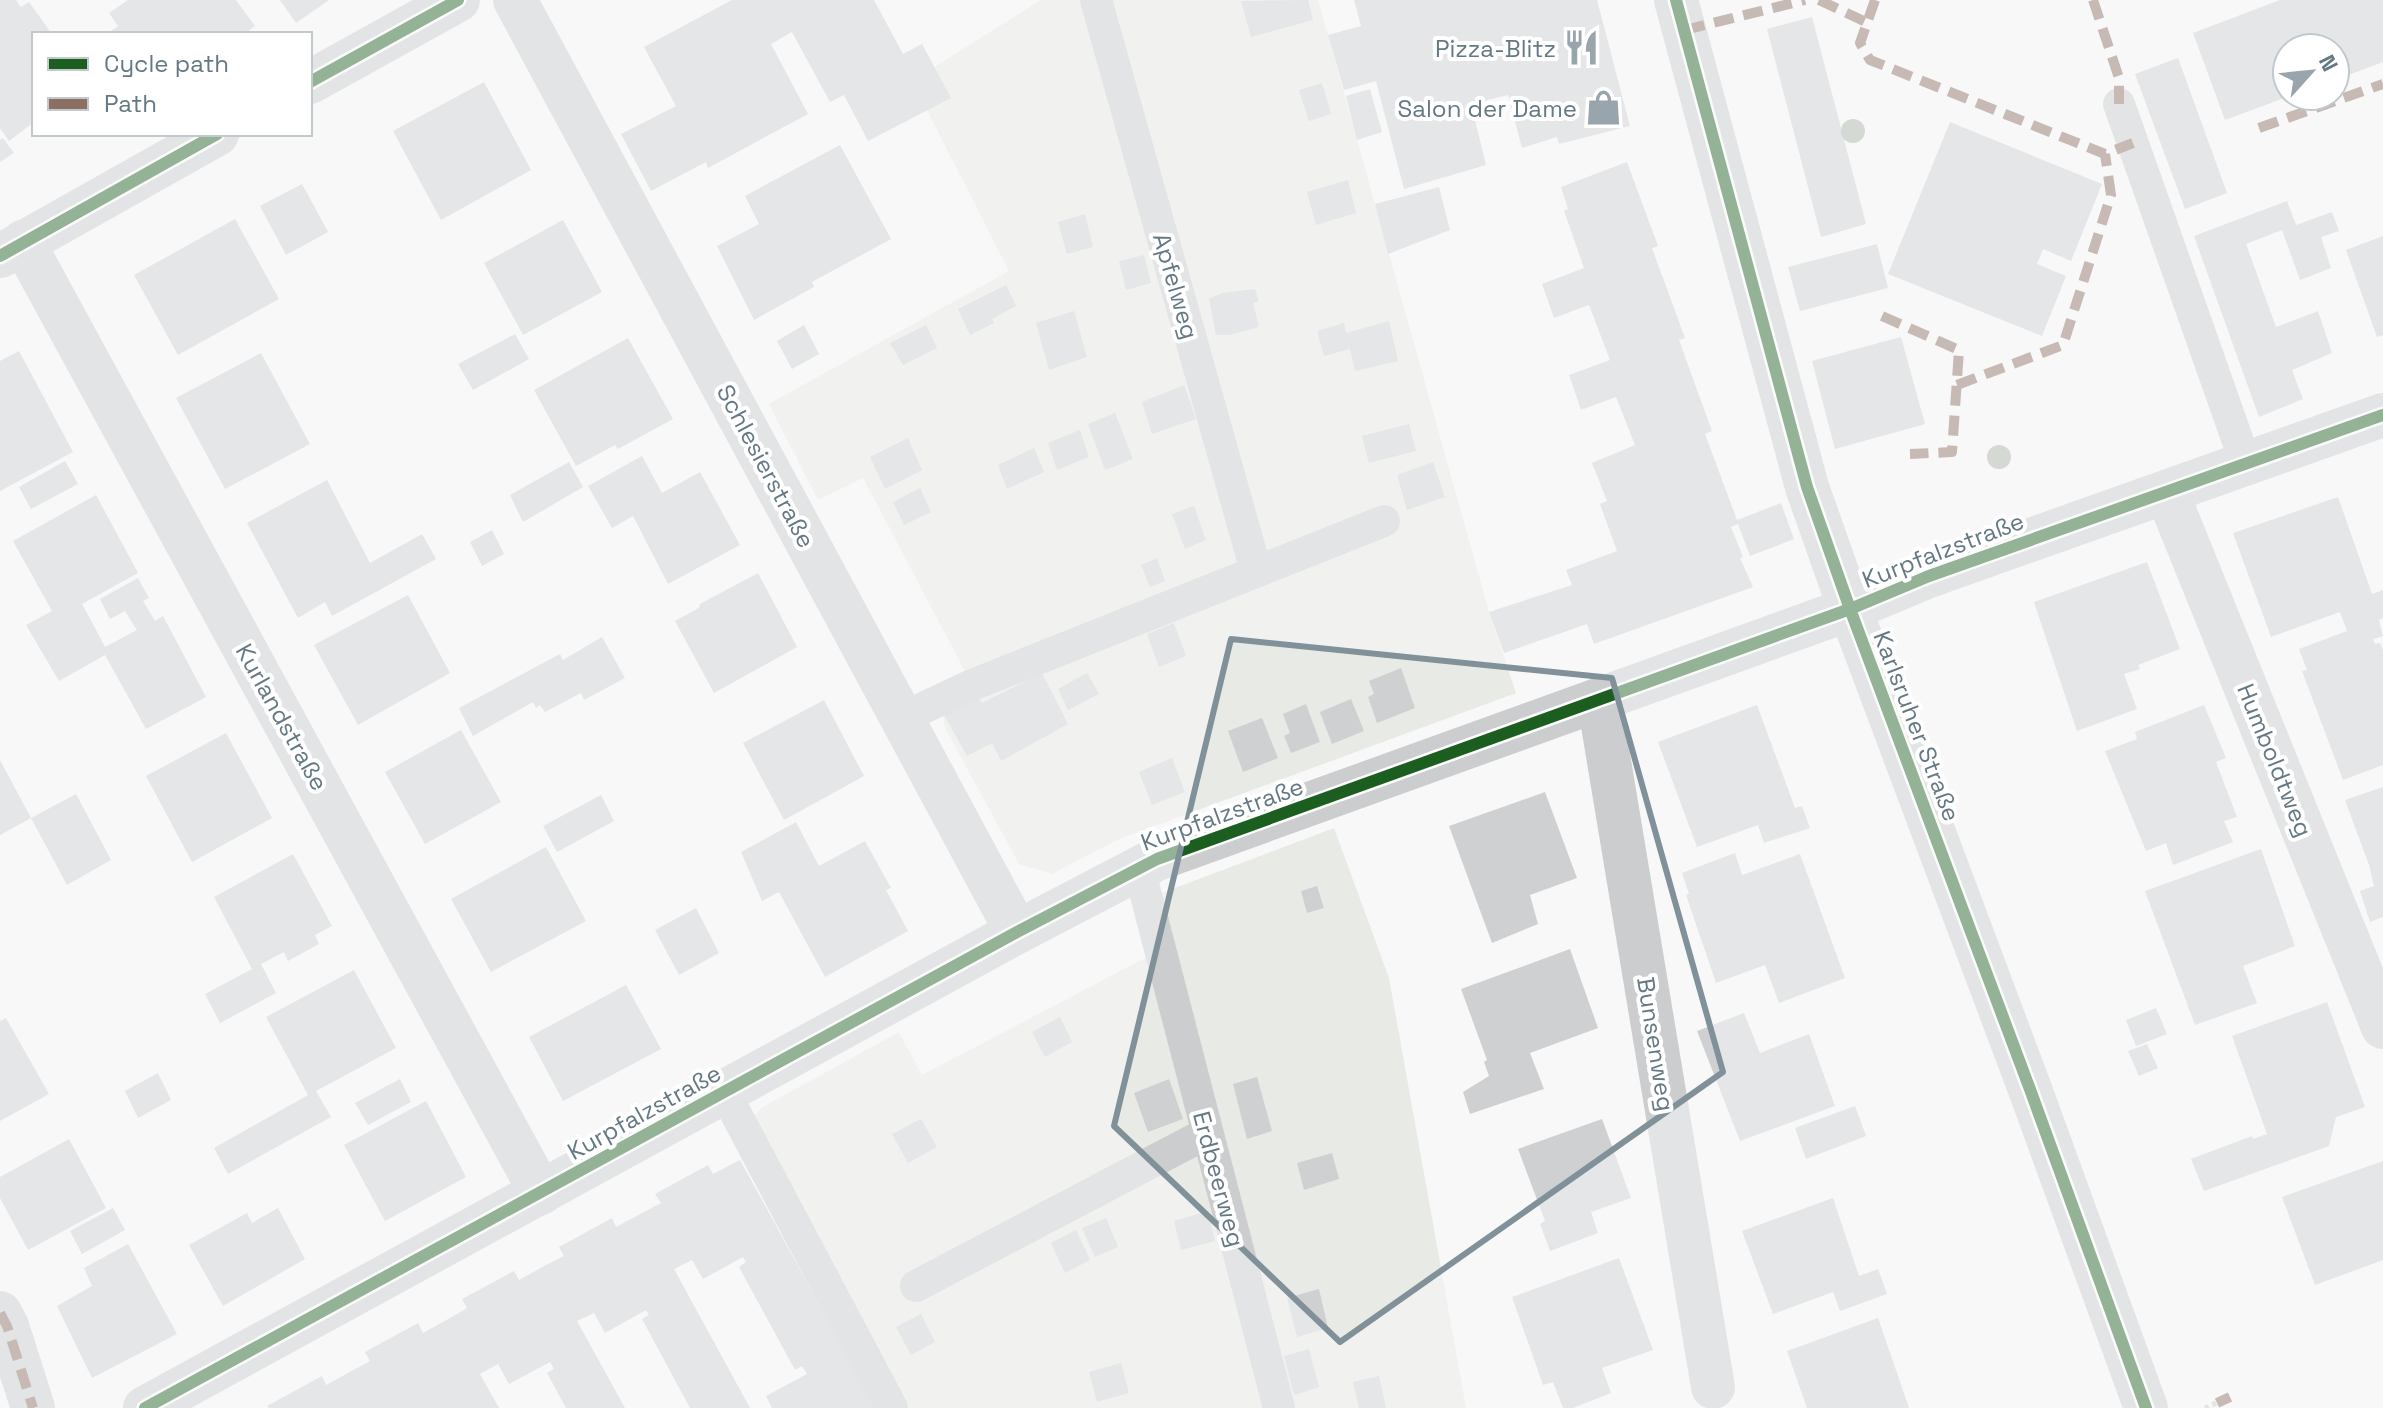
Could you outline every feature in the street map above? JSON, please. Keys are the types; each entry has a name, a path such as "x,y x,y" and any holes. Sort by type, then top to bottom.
{"street":[{"path":"312,81 458,0"},
{"name":"Schlesierstraße","path":"515,0 1017,932"},
{"name":"Karlsruher Straße","path":"1676,0 1807,487 2146,1408"},
{"path":"9,243 213,136"},
{"name":"Kurlandstraße","path":"9,243 541,1193"},
{"name":"Kurpfalzstraße","path":"145,1408 1139,868 1184,849 1850,609 1929,576 2383,415"},
{"name":"Humboldtweg","path":"2167,493 2383,1027"},
{"name":"Bunsenweg","path":"1599,701 1713,1387"},
{"path":"0,1313 33,1408"}],"lane":[{"name":"Apfelweg","path":"1096,0 1256,571"},
{"path":"2119,104 2246,464"},
{"path":"902,718 972,685 1384,521"},
{"name":"Erdbeerweg","path":"1139,868 1279,1408"},
{"name":"Kurpfalzstraße","path":"725,1093 892,1408"},
{"path":"916,1286 1207,1133"}],"path":[{"path":"2205,1408 2217,1403"}],"highlighted area":[{"path":"1231,639 1612,678 1723,1072 1340,1342 1114,1126"}],"shaded area":[{"path":"1041,0 1318,0 1489,612 1516,693 1117,840 1052,874 1019,864 944,726 943,713 977,694 863,478 818,500 769,404 1009,271 912,81"},
{"path":"1334,828 1389,978 1466,1408 909,1408 756,1122 756,1114 761,1108 899,1032 922,1075 1170,945 1159,894"}],"building":[{"path":"0,0 16,0 21,7 29,2 51,32 32,32 32,124 9,141 0,128"},
{"path":"128,0 236,0 255,26 247,32 110,32 118,26 109,13"},
{"path":"280,0 329,0 296,23"},
{"path":"732,0 874,0 903,54 922,44 951,98 868,141 844,95 830,102 792,32 771,44 808,114 708,168 706,162 651,191 621,134 676,106 644,47"},
{"path":"1308,0 1313,20 1251,37 1241,1"},
{"path":"1354,0 1597,0 1630,126 1559,144 1557,137 1522,148 1508,95 1471,104 1486,165 1404,189 1376,81 1344,90 1328,35 1361,26"},
{"path":"2280,0 2383,0 2383,62 2351,74 2351,32 2271,32 2271,103 2225,120 2193,33"},
{"path":"1812,17 1866,224 1821,237 1767,29"},
{"path":"2178,58 2227,193 2185,209 2135,74"},
{"path":"484,82 531,170 441,220 393,131"},
{"path":"1322,83 1331,114 1309,121 1299,90"},
{"path":"1370,89 1382,132 1357,140 1346,96"},
{"path":"1950,122 2102,184 2071,261 2043,249 2037,264 2066,276 2042,336 1888,274"},
{"path":"3,138 14,153 0,162 0,140"},
{"path":"840,145 891,239 812,282 814,287 754,320 717,246 759,224 745,196"},
{"path":"1627,162 1658,246 1652,248 1685,338 1679,340 1712,431 1705,434 1737,520 1781,503 1794,539 1750,556 1738,524 1731,527 1753,587 1594,644 1587,624 1504,653 1489,612 1572,585 1566,570 1617,551 1600,504 1607,501 1592,463 1635,445 1616,397 1581,410 1569,375 1610,360 1589,305 1554,318 1542,284 1584,268 1564,211 1568,209 1561,187"},
{"path":"1348,180 1356,213 1316,225 1307,192"},
{"path":"302,184 328,232 286,255 260,206"},
{"path":"1439,187 1450,230 1388,254 1375,204"},
{"path":"2287,201 2296,225 2332,212 2339,231 2321,237 2331,268 2300,280 2282,230 2246,244 2276,327 2318,311 2332,353 2292,370 2303,399 2259,417 2194,236"},
{"path":"1085,214 1093,247 1067,254 1058,222"},
{"path":"235,219 279,299 178,355 134,275"},
{"path":"563,220 602,292 523,335 484,263"},
{"path":"2383,236 2383,335 2377,337 2346,250"},
{"path":"1877,244 1888,288 1800,311 1788,267"},
{"path":"1144,255 1151,283 1126,290 1119,261"},
{"path":"1006,285 1016,306 992,319 994,323 970,335 958,309"},
{"path":"1255,289 1259,301 1253,303 1259,327 1230,335 1216,335 1209,299 1222,293"},
{"path":"1074,311 1087,357 1049,370 1036,323"},
{"path":"1389,321 1398,361 1355,371 1350,349 1324,356 1317,331 1344,323 1346,333"},
{"path":"804,325 819,354 792,369 777,341"},
{"path":"926,325 937,348 903,365 890,343"},
{"path":"515,334 529,359 473,390 458,364"},
{"path":"1901,337 1925,424 1835,449 1812,361"},
{"path":"628,338 673,419 618,449 615,445 576,466 534,390"},
{"path":"19,351 73,452 0,491 0,361"},
{"path":"261,353 310,444 225,489 176,398"},
{"path":"1184,385 1196,419 1152,434 1142,402"},
{"path":"1115,413 1133,459 1105,470 1088,424"},
{"path":"1409,424 1416,451 1369,463 1362,436"},
{"path":"1080,430 1089,457 1057,470 1048,443"},
{"path":"908,438 922,470 885,489 870,457"},
{"path":"1034,448 1044,472 1007,489 998,465"},
{"path":"642,456 662,493 700,472 740,545 668,584 633,516 612,528 588,486"},
{"path":"65,461 78,484 31,509 19,487"},
{"path":"569,462 583,487 523,522 510,495"},
{"path":"1433,462 1445,497 1407,510 1397,475"},
{"path":"327,480 370,563 422,534 436,559 332,616 325,602 298,618 247,523"},
{"path":"920,488 931,512 904,525 893,502"},
{"path":"96,495 138,573 82,604 105,647 137,630 125,611 110,619 100,599 138,578 149,598 143,601 155,621 163,616 206,697 146,729 105,655 59,681 26,625 52,611 13,541"},
{"path":"2338,497 2372,594 2383,590 2383,618 2379,620 2383,636 2373,639 2375,644 2380,643 2383,650 2383,765 2343,780 2302,671 2307,670 2299,649 2347,631 2340,612 2271,637 2233,533"},
{"path":"1194,506 1206,540 1185,549 1172,514"},
{"path":"492,530 504,554 482,566 470,542"},
{"path":"1157,558 1165,581 1150,587 1141,565"},
{"path":"2147,562 2180,649 2138,665 2140,669 2124,674 2137,709 2077,731 2034,602"},
{"path":"758,573 797,647 714,693 675,621"},
{"path":"408,595 450,673 358,725 314,645"},
{"path":"1174,623 1186,656 1159,667 1147,634"},
{"path":"602,637 625,678 584,700 581,693 545,712 540,705 536,708 533,702 473,736 459,708 560,654 563,660"},
{"path":"1401,668 1415,708 1377,723 1368,697 1374,694 1369,681"},
{"path":"1042,673 1068,724 1001,761 992,743 967,756 943,713 977,694 982,703"},
{"path":"1087,673 1099,694 1068,710 1058,689"},
{"path":"1351,699 1364,731 1332,744 1320,712"},
{"path":"824,700 864,776 784,820 743,743"},
{"path":"1306,704 1320,742 1291,753 1284,736 1290,733 1283,714"},
{"path":"1757,705 1795,808 1802,806 1810,828 1764,843 1758,825 1697,847 1658,742"},
{"path":"2204,705 2226,758 2216,762 2237,817 2224,821 2233,842 2173,865 2166,843 2146,851 2105,751 2137,739 2135,732"},
{"path":"1262,718 1278,758 1243,772 1228,731"},
{"path":"461,730 501,802 425,844 385,772"},
{"path":"226,733 272,818 192,862 146,776"},
{"path":"1172,758 1185,792 1152,805 1139,772"},
{"path":"0,760 31,818 0,835"},
{"path":"2383,787 2383,917 2370,922 2360,891 2374,886 2345,800"},
{"path":"1545,792 1577,878 1530,895 1538,924 1492,943 1449,826"},
{"path":"76,794 111,860 67,885 31,818"},
{"path":"601,795 614,821 557,852 543,826"},
{"path":"796,822 819,866 865,841 891,888 886,890 908,931 825,977 779,892 762,901 741,852"},
{"path":"546,847 586,921 491,972 451,899"},
{"path":"2261,849 2295,946 2243,966 2257,1003 2195,1025 2145,891"},
{"path":"1735,853 1742,875 1800,854 1845,978 1779,1003 1765,965 1716,983 1686,895 1689,894 1682,873"},
{"path":"293,854 332,926 315,935 319,944 288,961 284,952 261,964 276,993 220,1023 205,994 252,969 214,897"},
{"path":"1317,886 1324,908 1307,913 1301,891"},
{"path":"696,908 719,953 679,975 655,930"},
{"path":"1570,949 1598,1028 1530,1053 1544,1089 1470,1114 1463,1092 1489,1076 1484,1062 1487,1060 1461,989"},
{"path":"354,970 396,1048 316,1091 331,1117 228,1174 214,1148 308,1095 266,1017"},
{"path":"626,985 661,1049 563,1101 529,1037"},
{"path":"2327,1002 2365,1107 2336,1117 2329,1146 2204,1191 2191,1159 2252,1136 2253,1139 2267,1134 2232,1036"},
{"path":"2156,1008 2167,1034 2136,1046 2126,1020"},
{"path":"1744,1013 1760,1053 1809,1034 1835,1106 1740,1141 1697,1031"},
{"path":"1060,1017 1072,1042 1045,1057 1032,1032"},
{"path":"6,1018 49,1094 0,1121 0,1021"},
{"path":"2147,1044 2158,1068 2139,1076 2128,1051"},
{"path":"158,1073 171,1100 138,1118 125,1091"},
{"path":"1257,1077 1272,1131 1247,1139 1233,1084"},
{"path":"400,1079 411,1102 368,1125 355,1103"},
{"path":"1169,1079 1183,1119 1148,1132 1134,1093"},
{"path":"426,1101 466,1177 385,1221 344,1145"},
{"path":"1855,1106 1866,1136 1806,1159 1795,1128"},
{"path":"921,1119 937,1147 908,1163 892,1134"},
{"path":"1602,1119 1631,1198 1591,1212 1598,1233 1550,1251 1540,1224 1545,1221 1518,1149"},
{"path":"69,1139 106,1208 28,1250 0,1198 0,1177"},
{"path":"1332,1153 1339,1179 1304,1190 1297,1163"},
{"path":"740,1160 876,1408 772,1408 766,1396 807,1374 802,1366 795,1370 739,1267 746,1262 743,1257 703,1279 692,1260 674,1269 750,1408 690,1408 642,1319 649,1315 646,1310 605,1333 594,1313 577,1321 625,1408 566,1408 547,1373 554,1369 550,1362 509,1384 498,1364 480,1374 499,1408 267,1406 322,1376 326,1385 370,1361 365,1352 418,1323 423,1333 467,1308 462,1299 514,1271 519,1280 564,1256 559,1247 612,1218 616,1227 661,1203 655,1194 708,1165 713,1174"},
{"path":"2383,1161 2383,1260 2315,1285 2282,1197"},
{"path":"1833,1198 1859,1276 1878,1269 1887,1294 1840,1311 1833,1292 1773,1314 1742,1231"},
{"path":"113,1208 125,1230 82,1254 70,1231"},
{"path":"278,1208 305,1259 223,1306 189,1245 247,1213 252,1223"},
{"path":"1208,1211 1215,1241 1181,1250 1174,1221"},
{"path":"1106,1218 1118,1247 1095,1257 1082,1228"},
{"path":"1076,1230 1090,1260 1065,1273 1051,1243"},
{"path":"128,1244 177,1334 92,1378 57,1306 92,1286 84,1268"},
{"path":"1619,1258 1653,1350 1602,1368 1611,1393 1573,1408 1563,1408 1553,1382 1543,1385 1512,1297"},
{"path":"1319,1289 1328,1328 1297,1337 1287,1298"},
{"path":"921,1314 935,1342 911,1355 896,1327"},
{"path":"1878,1318 1909,1408 1807,1408 1787,1351"},
{"path":"1309,1349 1319,1387 1294,1395 1284,1356"},
{"path":"1121,1363 1129,1393 1097,1402 1089,1372"},
{"path":"1379,1376 1386,1408 1359,1408 1353,1382"}],"marked path":[{"path":"1685,30 1805,0"},
{"path":"1819,0 1866,22"},
{"path":"1875,0 1860,43 1870,60 2105,154 2133,143"},
{"path":"2093,0 2119,78 2119,104"},
{"path":"2259,128 2383,84"},
{"path":"1957,385 2063,345 2111,195 2105,154"},
{"path":"1882,316 1959,350 1952,452 1910,454"},
{"path":"0,1313 33,1408"},
{"path":"2217,1403 2230,1397"}],"cycle path":[{"path":"312,81 458,0"},
{"path":"1676,0 1807,487 2146,1408"},
{"path":"0,256 213,136"},
{"path":"145,1408 1017,932 1157,859 1850,609 1929,576 2383,415"}],"place":[{"name":"Pizza-Blitz","path":"1582,48"},
{"name":"Salon der Dame","path":"1603,108"}]}
